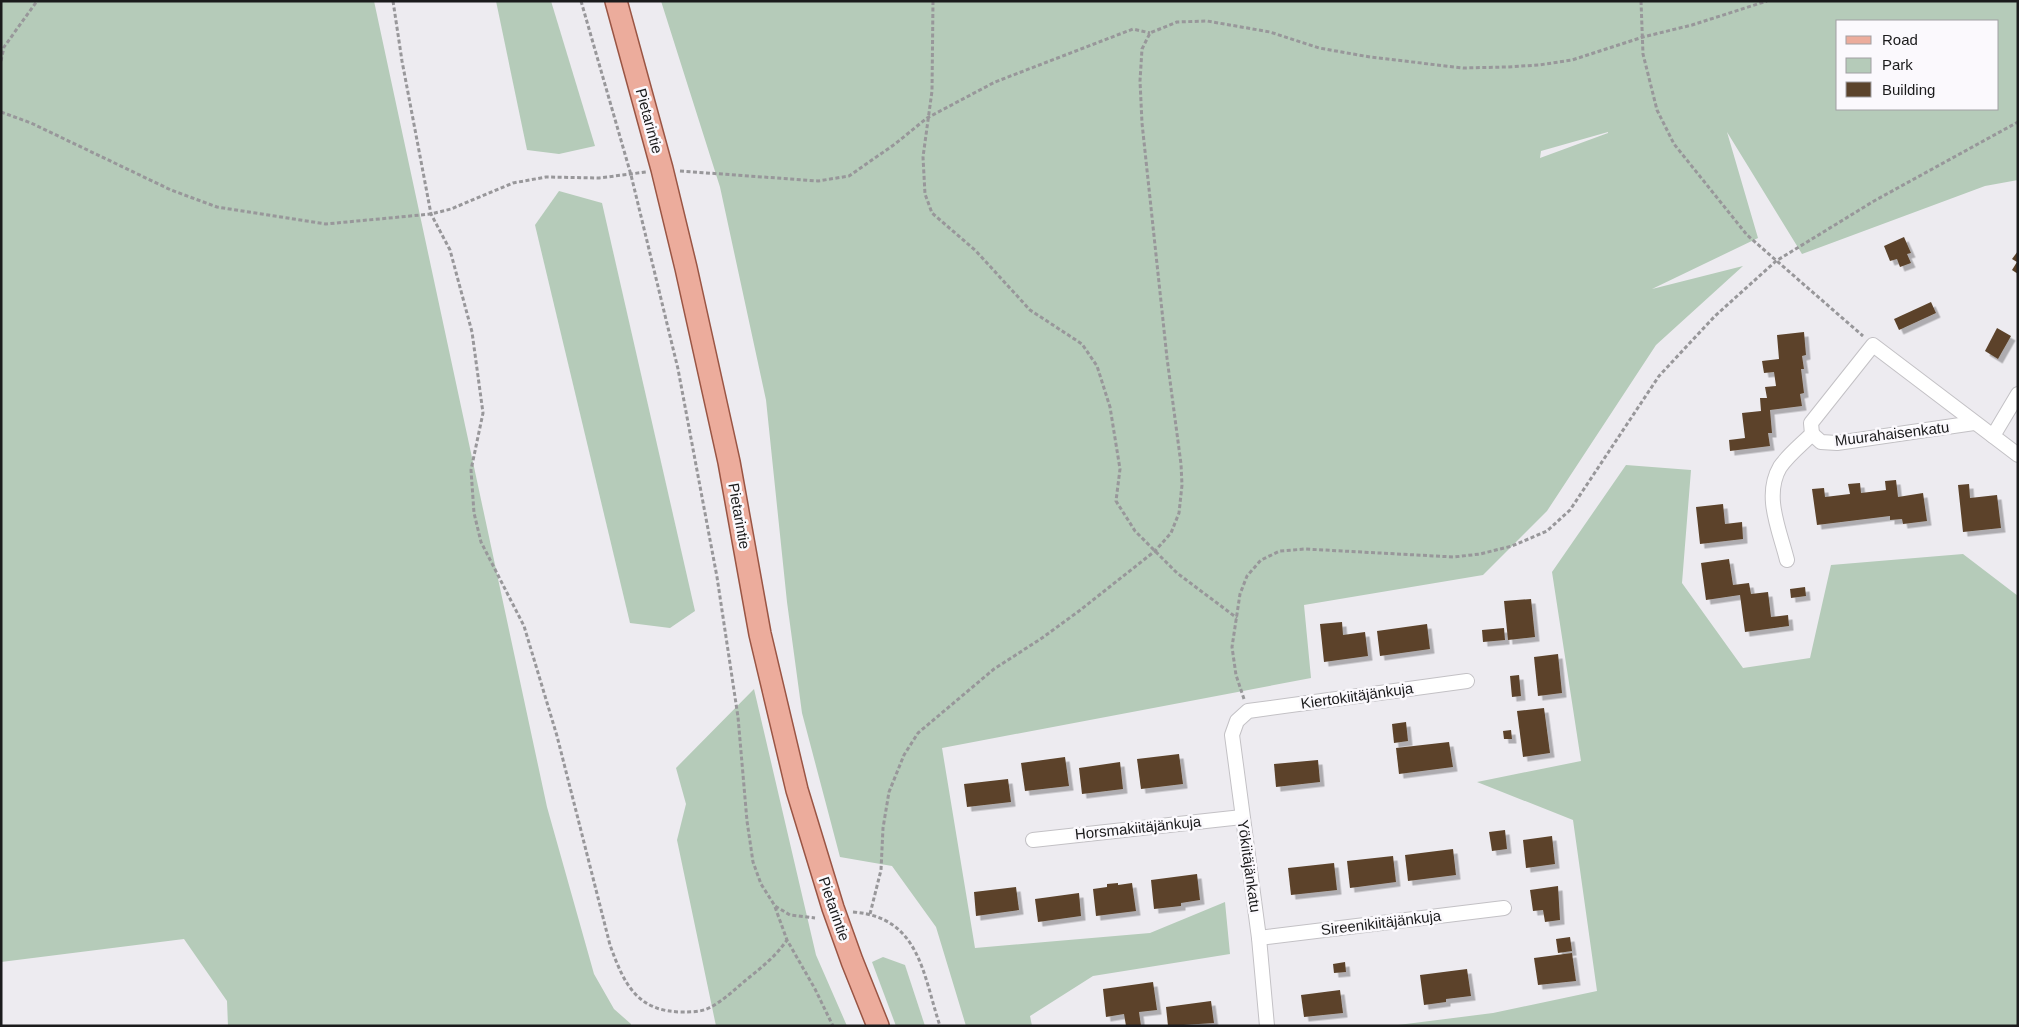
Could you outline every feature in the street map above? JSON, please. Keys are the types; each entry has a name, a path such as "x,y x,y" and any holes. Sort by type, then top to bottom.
{"main road":[{"name":"Pietarintie","path":"616,1 662,169 729,462 760,634 797,790 833,908 878,1026"}],"street":[{"name":"Muurahaisenkatu","path":"1974,423 1837,442 1822,442 1812,434 1811,423 1873,345 2018,455"},
{"path":"1993,436 2018,394"},
{"name":"Muurahaisenkatu","path":"1787,560 1772,500 1774,482 1781,466 1812,434"},
{"name":"Kiertokiitäjänkuja","path":"1248,711 1467,680"},
{"name":"Yökiitäjänkatu","path":"1248,711 1237,721 1232,734 1258,938 1267,1026"},
{"name":"Horsmakiitäjänkuja","path":"1033,840 1242,817"},
{"name":"Sireenikiitäjänkuja","path":"1258,938 1504,908"}],"path":[{"path":"1,61 4,47 37,1"},
{"path":"393,1 402,61 431,214 450,250 472,332 483,413 471,470 474,513 481,542 524,626 557,736 610,945 620,973 635,994 648,1006 674,1012 694,1012 707,1009 725,997 780,951 787,940"},
{"path":"581,1 631,175 678,369 717,577 738,717 747,821 753,862 761,884 775,906 787,940 815,989 832,1026"},
{"path":"934,1 932,91 923,157 926,194 932,213 976,251 1030,310 1082,344 1097,366 1110,407 1120,469 1116,501 1135,531 1177,573 1237,618"},
{"path":"1641,1 1643,54 1657,110 1674,144 1747,235 1873,345"},
{"path":"1,112 40,126 171,190 217,207 326,224 431,214 451,209 513,183 546,176 598,178 631,175 662,169 818,181 849,176 895,144 927,118 995,82 1133,29 1150,33 1177,22 1207,21 1270,32 1318,48 1370,57 1464,68 1539,65 1572,60 1767,1"},
{"path":"870,914 881,870 883,828 889,792 904,755 918,733 994,669 1072,616 1155,551 1171,534 1179,513 1182,485 1142,123 1140,81 1142,49 1150,33"},
{"path":"1248,711 1236,675 1232,646 1240,594 1247,576 1261,560 1280,551 1306,548 1454,556 1480,554 1504,548 1547,531 1570,510 1659,376 1715,316 1776,261 1874,201 2018,122"},
{"path":"775,906 790,915 815,918"},
{"path":"850,912 870,914 887,921 901,932 914,948 924,970 940,1026"}],"green space":[{"path":"1,1 374,1 547,807 594,974 614,1009 631,1026 228,1026 227,1001 184,939 1,962"},
{"path":"496,1 551,1 595,146 559,154 527,150"},
{"path":"661,1 2018,1 2018,180 1985,186 1802,254 1727,132 1758,238 1652,289 1743,266 1656,345 1547,511 1483,575 1304,605 1311,678 942,748 975,948 1150,933 1225,902 1230,954 1093,976 1030,1016 1032,1026 966,1026 936,927 892,866 840,857 802,713 787,602 766,400 720,187","holes":["1608,133 1540,158 1541,151"]},
{"path":"559,191 602,203 695,611 670,628 630,623 535,225"},
{"path":"1626,465 1691,470 1682,583 1743,668 1810,658 1831,565 1963,554 2018,596 2018,1026 1390,1026 1493,1013 1597,991 1573,820 1477,782 1581,761 1552,572"},
{"path":"754,689 816,955 847,1026 716,1026 677,840 686,804 676,768"},
{"path":"883,957 905,965 925,1026 896,1026 872,962"}],"building":[{"path":"1904,237 1911,253 1907,254 1911,263 1900,267 1897,259 1890,261 1884,246"},
{"path":"2018,251 2018,274 2012,270 2017,262 2012,259"},
{"path":"1931,302 1936,313 1899,330 1894,319"},
{"path":"1997,328 2011,336 1998,359 1985,351"},
{"path":"1804,332 1806,355 1802,356 1804,369 1801,369 1804,393 1800,394 1802,406 1770,410 1772,433 1768,433 1770,446 1730,451 1729,440 1745,438 1742,413 1761,411 1760,398 1767,398 1765,387 1776,386 1774,372 1764,373 1762,361 1779,359 1777,335"},
{"path":"1896,480 1898,497 1923,493 1927,521 1903,524 1902,519 1890,520 1890,516 1817,525 1812,489 1824,488 1825,497 1850,494 1848,484 1860,483 1861,493 1886,490 1885,481"},
{"path":"1969,484 1970,498 1997,495 2001,528 1963,532 1958,485"},
{"path":"1723,504 1725,524 1742,522 1743,539 1700,544 1696,507"},
{"path":"1729,559 1733,585 1749,583 1751,594 1768,592 1771,617 1788,615 1789,626 1745,632 1740,595 1706,600 1701,563"},
{"path":"1805,587 1806,596 1791,598 1790,589"},
{"path":"1531,599 1535,637 1508,640 1504,601"},
{"path":"1342,622 1343,635 1365,632 1368,656 1324,662 1320,624"},
{"path":"1427,624 1430,649 1380,656 1377,631"},
{"path":"1504,628 1505,640 1483,642 1482,630"},
{"path":"1558,654 1562,693 1538,696 1534,657"},
{"path":"1519,675 1521,696 1512,697 1510,676"},
{"path":"1544,708 1550,753 1523,757 1517,711"},
{"path":"1406,722 1408,741 1394,743 1392,724"},
{"path":"1511,730 1512,739 1504,739 1503,731"},
{"path":"1449,742 1453,767 1399,774 1396,748"},
{"path":"1179,754 1183,784 1141,789 1137,759"},
{"path":"1065,757 1069,786 1025,791 1021,763"},
{"path":"1318,760 1320,782 1276,787 1274,764"},
{"path":"1120,762 1123,789 1082,794 1079,768"},
{"path":"1008,779 1011,802 967,807 964,784"},
{"path":"1505,830 1507,849 1492,851 1489,832"},
{"path":"1552,836 1555,864 1526,868 1523,840"},
{"path":"1453,849 1456,875 1408,881 1405,855"},
{"path":"1393,856 1396,882 1350,888 1347,861"},
{"path":"1334,863 1337,890 1291,895 1288,868"},
{"path":"1197,874 1200,900 1181,903 1181,906 1154,909 1151,880"},
{"path":"1118,883 1118,885 1132,883 1136,911 1096,916 1093,889 1107,887 1107,884"},
{"path":"1558,886 1560,920 1545,922 1543,910 1533,911 1530,890"},
{"path":"1016,887 1019,910 976,916 974,892"},
{"path":"1079,893 1081,916 1038,922 1035,899"},
{"path":"1570,937 1572,951 1558,953 1556,939"},
{"path":"1572,953 1576,981 1538,985 1534,958"},
{"path":"1345,962 1346,972 1334,973 1333,964"},
{"path":"1467,969 1471,996 1446,999 1446,1002 1424,1005 1420,975"},
{"path":"1153,982 1157,1010 1139,1012 1141,1026 1126,1026 1124,1014 1106,1017 1103,989"},
{"path":"1340,990 1343,1013 1304,1017 1301,995"},
{"path":"1211,1001 1214,1023 1168,1026 1166,1007"}]}
